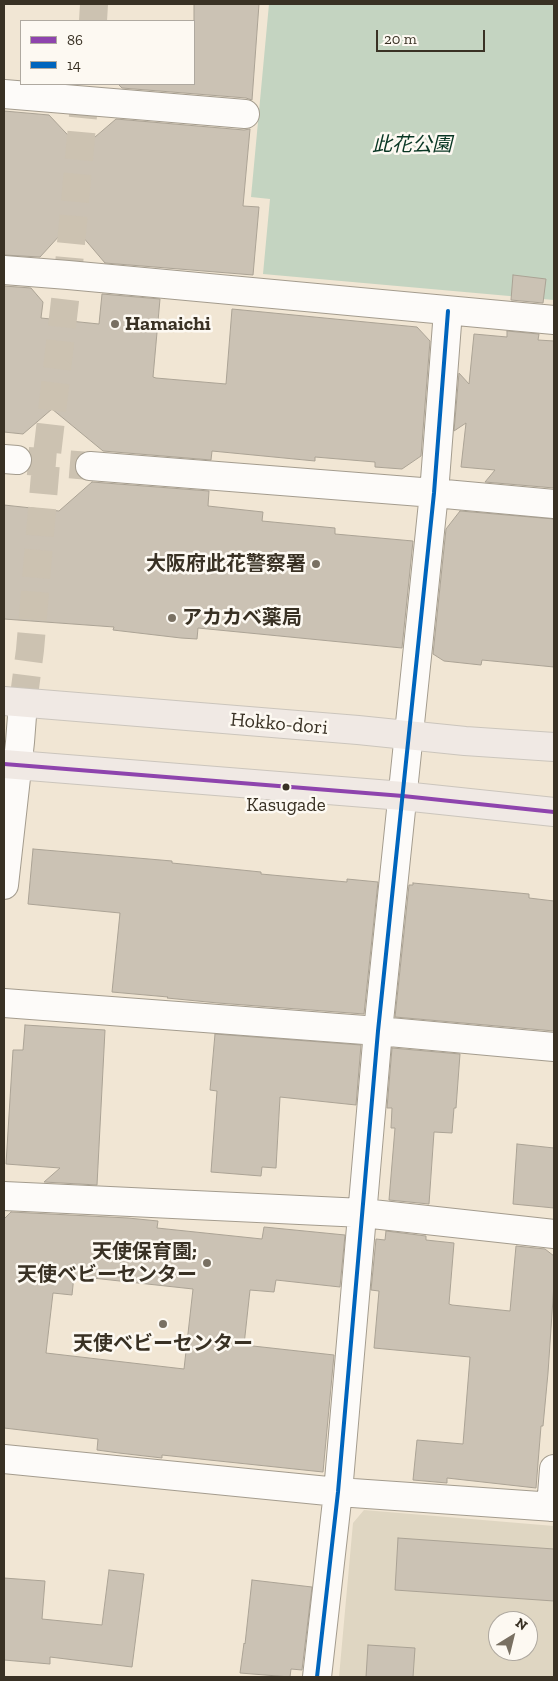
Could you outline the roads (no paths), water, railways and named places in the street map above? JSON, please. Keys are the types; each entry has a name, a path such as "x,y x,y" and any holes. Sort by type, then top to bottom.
{"main road":[{"name":"Hokko-dori","path":"13,702 554,747"},
{"path":"10,765 403,796 554,812"}],"street":[{"path":"4,94 245,114"},
{"path":"4,270 448,312 554,320"},
{"path":"317,1677 338,1492 378,1031 434,493 448,312"},
{"path":"90,466 554,504"},
{"path":"4,885 13,702"},
{"path":"4,1003 378,1031 554,1047"},
{"path":"4,1196 363,1213 554,1234"},
{"path":"4,1459 338,1492 552,1507 554,1469"}],"tunnel":[{"path":"93,20 94,4"},
{"path":"23,703 30,650 46,463 68,275 86,85"},
{"path":"28,461 90,466"}],"place":[{"name":"Hamaichi","path":"115,324"},
{"name":"大阪府此花警察署","path":"316,564"},
{"name":"アカカベ薬局","path":"172,618"},
{"name":"Kasugade","path":"286,787"},
{"name":"天使保育園; 天使ベビーセンター","path":"207,1263"},
{"name":"天使ベビーセンター","path":"163,1324"}],"park label":[{"name":"此花公園","path":"412,145"}]}
